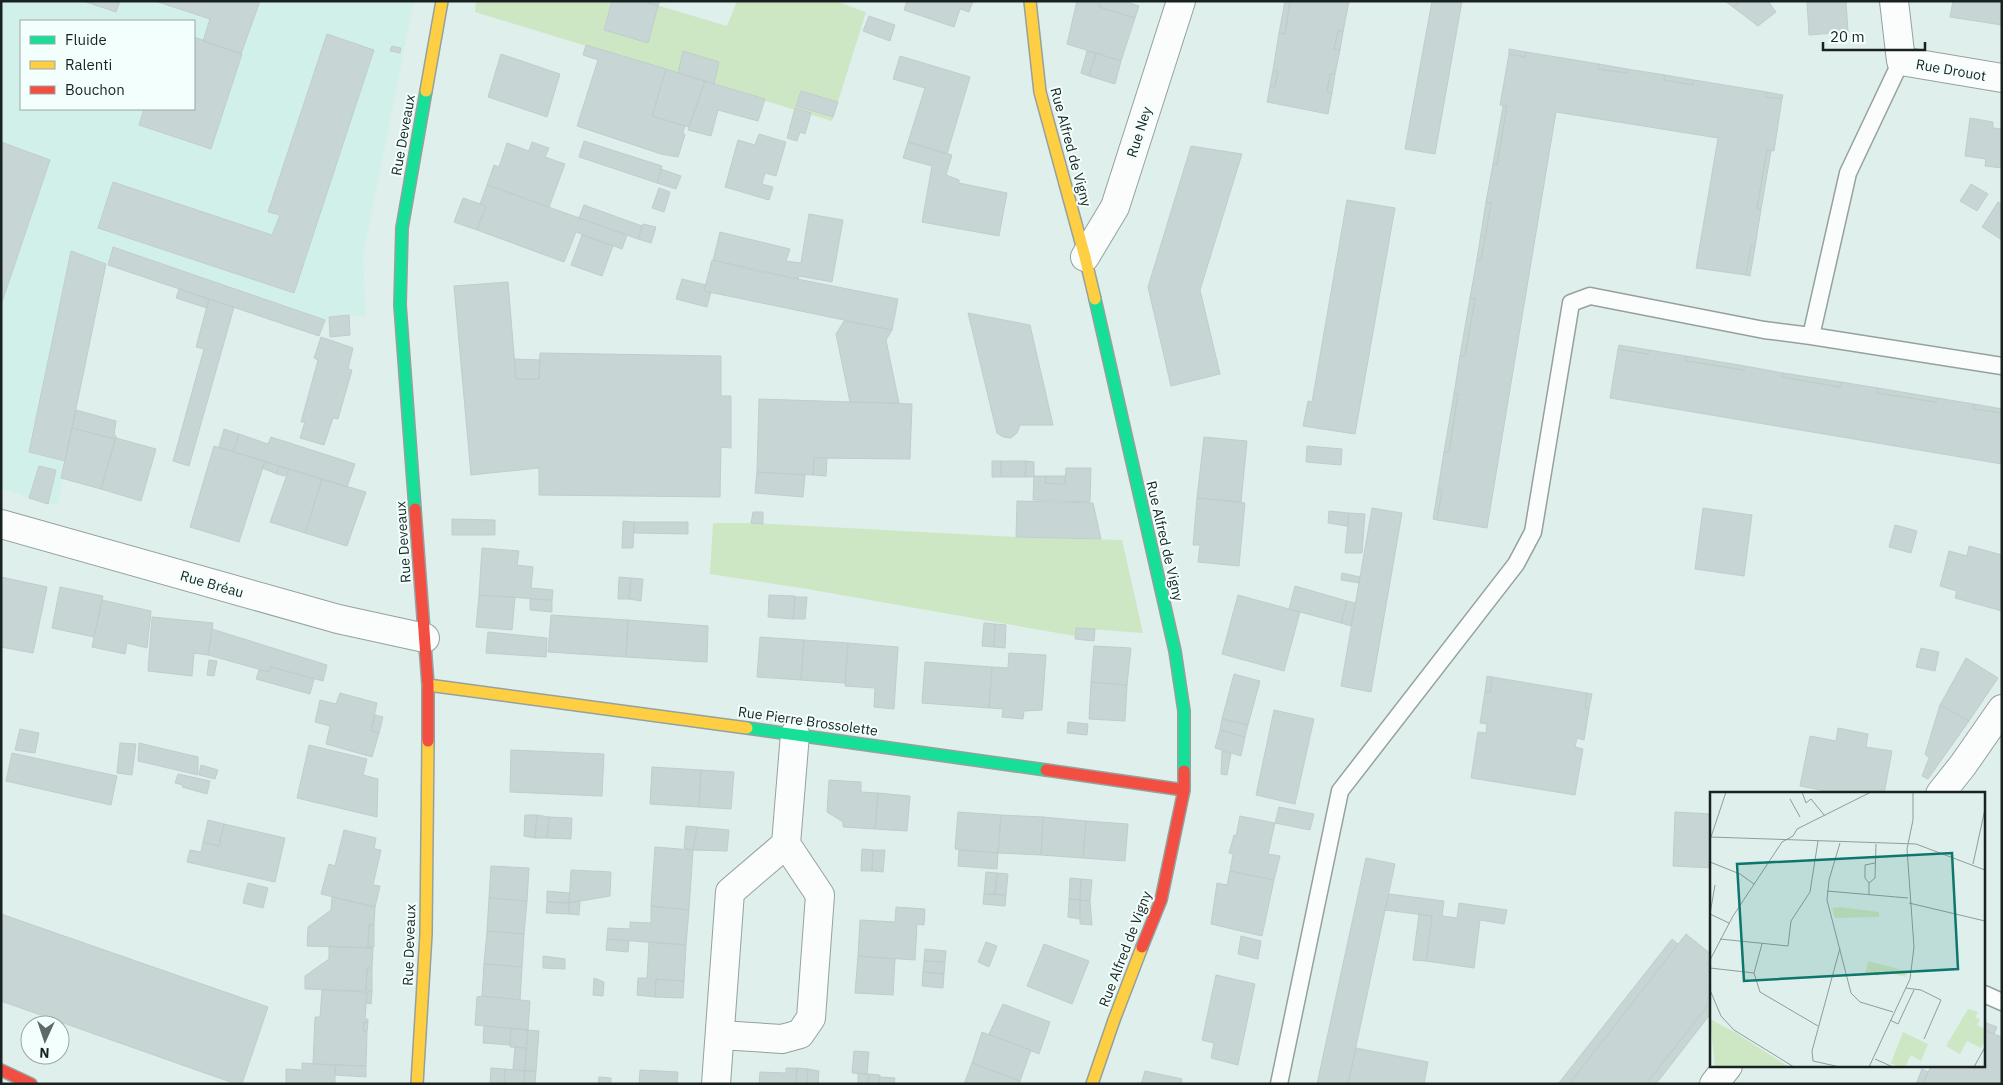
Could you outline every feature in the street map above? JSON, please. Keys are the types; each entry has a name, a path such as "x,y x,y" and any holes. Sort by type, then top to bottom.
{"street":[{"name":"Rue Deveaux","path":"417,1084 426,934 428,685 400,305 402,228 442,1"},
{"name":"Rue Alfred de Vigny","path":"1030,1 1040,92 1085,257 1175,651 1184,711 1184,790 1161,900 1114,1020 1092,1084"},
{"name":"Rue Ney","path":"1085,257 1115,207 1181,1"},
{"path":"1894,1 1901,61"},
{"name":"Rue Drouot","path":"1901,61 2002,78"},
{"name":"Rue Bréau","path":"1,524 338,619 425,638"},
{"name":"Rue Pierre Brossolette","path":"428,685 795,734 1184,790"},
{"path":"1942,792 2002,709"},
{"path":"720,1034 782,1039 800,1034 811,1018 820,895 786,844 795,734"},
{"path":"716,1084 730,892 786,844"},
{"path":"1714,1084 1726,1068"},
{"path":"1,1070 32,1084"}],"lane":[{"path":"1811,336 1848,173 1901,61"},
{"path":"1279,1084 1340,791 1516,564 1534,532 1571,303 1590,296 1764,330 2002,366"},
{"path":"1986,995 2002,1002"}],"shaded area":[{"path":"1,1 414,1 363,256 366,317 349,315 329,317 319,336 106,264 58,505 48,504 1,489"}],"green space":[{"path":"476,1 643,1 727,26 737,1 835,1 866,12 832,121 475,12"},
{"path":"713,523 751,523 1016,537 1122,540 1143,633 1076,628 1075,636 710,574"}],"building":[{"path":"83,1 120,1 116,12"},
{"path":"155,1 260,1 241,54 203,41 210,19"},
{"path":"612,1 643,1 658,6 648,43 604,30"},
{"path":"643,1 660,1 658,6"},
{"path":"907,1 973,1 969,12 960,9 954,27 904,10"},
{"path":"1077,1 1100,1 1099,7 1135,18 1121,61 1067,44"},
{"path":"1100,1 1124,1 1139,6 1135,18 1099,7"},
{"path":"1285,1 1290,1 1285,34 1279,33"},
{"path":"1290,1 1349,1 1343,32 1338,30 1334,49 1340,50 1335,74 1330,74 1327,92 1332,93 1328,114 1267,102 1270,86 1275,87 1278,71 1273,70 1279,33 1285,34"},
{"path":"1432,1 1462,1 1435,154 1405,149"},
{"path":"1725,1 1740,1 1733,7"},
{"path":"1740,1 1768,1 1776,12 1758,26 1733,7"},
{"path":"1807,1 1846,1 1848,32 1809,35"},
{"path":"1953,1 2002,1 2002,25 1950,17"},
{"path":"869,16 895,25 890,41 863,31"},
{"path":"1338,30 1343,32 1340,50 1334,49"},
{"path":"327,34 374,50 294,293 98,228 113,182 272,235 280,215 268,212"},
{"path":"195,37 242,54 211,149 139,125 144,110 195,110"},
{"path":"586,45 666,69 652,116 685,126 683,132 685,135 678,157 661,154 577,126 598,60 583,55"},
{"path":"392,46 401,48 400,53 390,51"},
{"path":"1509,49 1526,52 1525,57 1509,54"},
{"path":"683,51 719,62 714,84 678,73"},
{"path":"1087,51 1096,53 1089,76 1081,73"},
{"path":"1526,52 1599,64 1598,69 1627,73 1627,69 1665,75 1664,80 1693,85 1694,80 1767,92 1766,97 1782,99 1774,151 1767,150 1757,208 1761,209 1755,247 1751,246 1746,275 1696,268 1718,138 1556,112 1487,528 1437,520 1442,490 1438,489 1444,452 1449,452 1458,394 1454,394 1460,356 1465,356 1475,299 1470,298 1477,259 1481,260 1491,203 1486,202 1493,164 1497,165 1507,106 1500,105 1509,54 1525,57"},
{"path":"1096,53 1121,61 1115,84 1089,76"},
{"path":"501,54 560,74 547,117 488,97"},
{"path":"900,56 970,77 947,154 908,142 925,88 893,79"},
{"path":"1599,64 1627,69 1627,73 1598,69"},
{"path":"666,69 705,81 689,127 652,116"},
{"path":"1273,70 1278,71 1275,87 1270,86"},
{"path":"1330,74 1335,74 1332,93 1327,92"},
{"path":"1665,75 1694,80 1693,85 1664,80"},
{"path":"705,81 765,99 758,121 718,110 711,136 688,130"},
{"path":"801,91 838,102 833,117 796,106"},
{"path":"1767,92 1783,95 1782,99 1766,97"},
{"path":"1503,106 1507,106 1497,165 1493,164"},
{"path":"795,108 811,113 805,134 800,132 797,141 787,138"},
{"path":"1970,118 1993,122 1993,128 2002,129 2002,168 1985,166 1986,159 1965,156"},
{"path":"759,134 786,142 776,176 765,173 762,184 773,187 769,200 725,187 738,140 755,145"},
{"path":"584,141 662,166 657,183 579,157"},
{"path":"1,142 50,160 1,305"},
{"path":"532,142 549,148 545,157 565,164 549,207 487,185 494,165 499,167 507,143 529,151"},
{"path":"908,142 952,155 946,175 959,180 959,183 1007,193 999,236 922,222 932,166 903,158"},
{"path":"1191,146 1242,154 1200,290 1220,374 1171,386 1148,287"},
{"path":"1767,150 1771,151 1761,209 1757,208"},
{"path":"661,169 681,176 676,189 657,183"},
{"path":"1971,184 1988,194 1977,211 1960,201"},
{"path":"487,185 627,235 622,249 576,232 564,262 477,230 486,206 480,204"},
{"path":"659,188 670,192 664,212 652,208"},
{"path":"463,198 486,206 477,230 454,222"},
{"path":"1347,200 1395,208 1355,434 1303,426 1308,401 1312,402"},
{"path":"1486,202 1491,203 1481,260 1477,259"},
{"path":"1998,202 2002,204 2002,240 1982,227"},
{"path":"584,205 642,226 638,239 579,218"},
{"path":"809,214 843,220 832,282 799,276 798,279 713,260 720,232 790,249 786,261 801,263"},
{"path":"643,224 656,227 651,243 638,239"},
{"path":"582,235 613,246 602,276 571,265"},
{"path":"1751,246 1755,247 1750,276 1746,275"},
{"path":"113,247 325,320 319,336 108,265"},
{"path":"71,251 106,264 65,461 29,452"},
{"path":"712,260 757,271 898,299 892,330 704,291"},
{"path":"682,279 706,285 704,291 711,292 707,307 676,299"},
{"path":"508,282 516,379 539,379 540,353 721,356 721,396 731,396 731,448 721,447 720,497 539,495 539,468 471,475 454,286"},
{"path":"179,289 209,299 207,308 176,298"},
{"path":"1470,298 1475,299 1465,356 1460,356"},
{"path":"209,299 234,307 189,466 173,461 204,349 196,347"},
{"path":"968,313 1030,325 1053,425 1020,425 1017,433 1011,438 1003,437 997,433"},
{"path":"349,315 350,335 330,337 329,317"},
{"path":"844,321 892,330 886,340 899,403 850,402 836,334"},
{"path":"321,337 353,348 348,369 352,370 338,419 333,418 324,445 300,438 305,422 301,422 318,360 314,358"},
{"path":"1619,345 1649,350 1648,354 1618,349"},
{"path":"1618,349 1648,354 1649,350 1686,356 1686,361 1744,370 1745,366 1783,373 1782,377 1840,387 1841,382 1878,388 1877,393 1936,402 1937,398 1974,404 1974,409 2002,413 2002,464 1610,398"},
{"path":"1686,356 1745,366 1744,370 1686,361"},
{"path":"514,359 540,360 539,379 516,379"},
{"path":"1783,373 1841,382 1840,387 1782,377"},
{"path":"1878,388 1937,398 1936,402 1877,393"},
{"path":"1454,394 1458,394 1449,452 1444,452"},
{"path":"759,399 912,404 910,459 814,458 813,475 757,472"},
{"path":"1974,404 2002,409 2002,413 1974,409"},
{"path":"76,410 116,421 114,435 117,437 115,439 72,428"},
{"path":"72,428 115,439 101,489 61,478"},
{"path":"224,429 239,434 233,452 219,447"},
{"path":"239,434 268,444 271,437 355,464 347,487 233,452"},
{"path":"1204,437 1247,441 1241,502 1197,498"},
{"path":"116,438 156,449 141,501 101,489"},
{"path":"214,446 265,461 239,542 190,527"},
{"path":"1307,446 1342,449 1341,465 1306,462"},
{"path":"814,458 827,458 826,476 813,475"},
{"path":"265,461 279,466 277,474 262,468"},
{"path":"992,461 1001,461 1001,477 992,477"},
{"path":"1001,461 1026,461 1025,477 1001,477"},
{"path":"1026,461 1034,462 1034,477 1025,477"},
{"path":"39,466 56,470 48,504 29,498"},
{"path":"279,466 289,469 285,476 277,474"},
{"path":"1066,468 1091,468 1090,502 1033,500 1034,476 1046,476 1045,483 1065,484"},
{"path":"289,469 322,479 305,533 270,522"},
{"path":"757,472 805,475 803,497 755,493"},
{"path":"1046,476 1065,476 1065,484 1045,483"},
{"path":"322,479 366,492 347,546 305,533"},
{"path":"1438,489 1442,490 1437,520 1433,519"},
{"path":"1197,498 1245,503 1239,566 1198,562 1200,545 1193,545"},
{"path":"1017,501 1093,503 1101,539 1016,537"},
{"path":"1372,508 1402,513 1371,692 1341,686"},
{"path":"1703,508 1752,515 1744,576 1695,569"},
{"path":"1329,511 1349,513 1347,526 1328,523"},
{"path":"753,512 763,512 763,524 751,523"},
{"path":"1349,513 1365,514 1362,553 1345,553"},
{"path":"452,519 495,520 495,535 452,535"},
{"path":"623,521 634,522 633,548 622,548"},
{"path":"634,522 688,522 688,534 634,533"},
{"path":"1895,525 1917,531 1911,553 1889,547"},
{"path":"1969,546 2002,555 2002,611 1955,598 1957,591 1940,586 1949,551 1967,556"},
{"path":"482,548 519,551 517,565 533,567 531,588 553,590 552,600 479,595"},
{"path":"1342,573 1360,577 1359,583 1341,580"},
{"path":"1,577 47,587 33,653 1,647"},
{"path":"619,577 631,578 629,599 618,599"},
{"path":"631,578 643,579 641,601 629,599"},
{"path":"1295,586 1347,601 1341,623 1289,609"},
{"path":"60,587 103,596 94,637 52,628"},
{"path":"479,595 515,597 512,630 476,627"},
{"path":"769,595 795,596 793,619 768,617"},
{"path":"1238,595 1300,612 1284,671 1222,654"},
{"path":"795,597 807,597 805,619 793,619"},
{"path":"530,599 552,600 552,612 530,610"},
{"path":"102,600 151,611 147,648 127,643 125,654 92,647"},
{"path":"1347,601 1355,603 1351,626 1341,623"},
{"path":"551,615 628,620 626,657 548,652"},
{"path":"152,617 213,623 208,655 194,653 192,676 148,671"},
{"path":"628,620 708,626 707,662 626,657"},
{"path":"984,623 995,624 994,647 982,646"},
{"path":"995,624 1006,625 1005,648 994,647"},
{"path":"1076,628 1095,629 1094,641 1075,639"},
{"path":"212,629 327,665 323,681 271,667 269,672 208,655"},
{"path":"488,632 547,638 546,657 486,653"},
{"path":"760,637 804,640 801,680 757,677"},
{"path":"804,640 848,643 845,683 801,680"},
{"path":"848,643 898,647 894,709 874,707 875,688 845,686"},
{"path":"1094,646 1131,648 1127,685 1091,682"},
{"path":"1921,648 1939,652 1935,671 1916,667"},
{"path":"1009,653 1046,655 1042,710 1024,711 1023,719 1002,717 1003,709 989,708 992,667 1008,668"},
{"path":"1966,658 1998,678 1969,721 1940,705"},
{"path":"209,660 217,661 214,676 207,675"},
{"path":"925,662 992,667 989,708 922,703"},
{"path":"271,667 314,679 310,694 256,679 259,670 269,672"},
{"path":"1234,674 1260,681 1248,725 1222,719"},
{"path":"1487,676 1492,677 1490,692 1485,692"},
{"path":"1492,677 1587,693 1585,708 1589,709 1584,740 1577,738 1575,747 1583,749 1575,795 1471,778 1478,732 1486,733 1487,724 1480,723 1485,692 1490,692"},
{"path":"1091,682 1127,685 1125,721 1089,719"},
{"path":"340,693 377,703 371,731 379,733 372,757 326,744 330,726 315,722 320,700 336,704"},
{"path":"1587,693 1592,694 1589,709 1585,708"},
{"path":"1940,705 1969,721 1928,779 1922,776 1929,758 1925,754"},
{"path":"1274,710 1314,719 1295,804 1256,795"},
{"path":"375,715 383,717 379,733 371,731"},
{"path":"1222,719 1248,725 1245,737 1220,730"},
{"path":"1068,722 1088,724 1087,735 1067,733"},
{"path":"1838,728 1868,734 1866,747 1892,751 1884,792 1831,792 1800,786 1810,736 1836,741"},
{"path":"20,729 39,733 35,753 15,750"},
{"path":"1220,730 1245,737 1241,756 1215,748"},
{"path":"120,743 136,744 132,775 117,773"},
{"path":"139,743 198,757 198,775 138,761"},
{"path":"309,745 367,759 363,775 378,779 377,817 297,798"},
{"path":"511,750 604,754 602,796 510,792"},
{"path":"1222,751 1231,754 1227,775 1221,774"},
{"path":"12,753 117,776 111,805 6,781"},
{"path":"201,765 218,770 215,779 199,775"},
{"path":"652,767 701,770 699,807 650,804"},
{"path":"701,770 734,772 731,809 699,807"},
{"path":"178,774 210,781 207,794 182,787 183,785 175,783"},
{"path":"829,780 861,782 861,792 878,793 875,829 843,827 843,822 827,812"},
{"path":"878,793 910,796 907,831 875,829"},
{"path":"1279,807 1314,814 1310,830 1275,823"},
{"path":"958,812 1001,815 998,853 955,849"},
{"path":"1675,812 1710,814 1710,868 1673,866"},
{"path":"525,815 537,815 535,838 524,836"},
{"path":"537,815 549,817 547,838 535,838"},
{"path":"1001,815 1043,817 1041,855 998,853"},
{"path":"1240,816 1275,823 1268,854 1280,856 1274,880 1230,871 1233,854 1229,853 1234,835 1236,836"},
{"path":"549,817 572,818 571,839 547,838"},
{"path":"1043,817 1086,821 1083,858 1041,855"},
{"path":"208,820 224,824 219,846 203,842"},
{"path":"1086,821 1128,824 1125,861 1083,858"},
{"path":"224,824 285,838 275,882 187,862 190,850 201,852 203,842 219,846"},
{"path":"686,826 697,827 693,850 684,848"},
{"path":"697,827 729,830 727,851 693,850"},
{"path":"344,830 376,838 374,849 381,850 373,885 380,886 375,907 321,894 329,864 335,866"},
{"path":"655,847 693,850 689,910 651,906"},
{"path":"862,849 873,850 872,871 861,871"},
{"path":"873,850 885,850 883,872 872,871"},
{"path":"959,850 998,853 997,869 958,866"},
{"path":"1366,858 1395,864 1348,1084 1317,1084"},
{"path":"491,866 529,868 527,901 489,898"},
{"path":"571,870 611,872 610,896 569,903"},
{"path":"1230,871 1274,880 1262,936 1211,924 1217,883 1227,885"},
{"path":"986,872 997,873 995,894 984,894"},
{"path":"997,873 1008,874 1006,895 995,894"},
{"path":"1070,878 1081,879 1080,900 1069,899"},
{"path":"1081,879 1092,880 1090,901 1080,900"},
{"path":"248,883 268,888 263,908 243,903"},
{"path":"547,891 570,893 569,903 547,902"},
{"path":"984,894 1006,895 1005,906 983,904"},
{"path":"1389,894 1444,901 1442,916 1457,918 1459,903 1507,910 1504,924 1480,920 1474,968 1426,961 1432,916 1385,910"},
{"path":"332,897 375,907 374,925 369,924 368,947 373,948 307,946 308,927 331,910"},
{"path":"489,898 527,901 524,934 487,931"},
{"path":"1069,899 1080,900 1080,919 1068,917"},
{"path":"1080,900 1090,901 1092,925 1080,924"},
{"path":"580,901 579,915 569,914 569,903"},
{"path":"547,902 569,903 569,914 546,913"},
{"path":"651,906 689,910 686,945 607,939 608,928 630,929 630,922 651,923"},
{"path":"896,907 925,909 924,925 917,924 915,960 858,956 860,920 895,922"},
{"path":"1,914 268,1007 242,1084 236,1084 70,1025 70,1015 41,1015 1,1001"},
{"path":"1419,914 1432,916 1426,961 1413,960"},
{"path":"369,924 374,925 374,947 368,947"},
{"path":"487,931 524,934 522,967 484,964"},
{"path":"1686,934 1710,953 1710,1003 1646,1084 1569,1084"},
{"path":"1241,936 1261,941 1258,959 1238,954"},
{"path":"607,939 629,941 628,952 606,950"},
{"path":"1672,939 1678,944 1569,1084 1558,1084"},
{"path":"649,942 686,945 684,981 656,979 655,997 637,995 638,978 647,978"},
{"path":"986,942 997,946 989,967 978,962"},
{"path":"1044,944 1089,961 1072,1004 1027,986"},
{"path":"329,946 373,948 372,968 367,968 366,991 305,989 305,976 329,959"},
{"path":"925,949 946,951 945,962 924,961"},
{"path":"543,956 565,959 565,969 543,968"},
{"path":"858,956 895,959 893,995 855,993"},
{"path":"924,961 945,962 944,974 923,972"},
{"path":"484,964 522,967 520,1000 482,996"},
{"path":"367,968 372,968 372,991 366,991"},
{"path":"923,972 944,974 943,988 922,986"},
{"path":"1216,975 1255,984 1238,1065 1211,1058 1214,1043 1202,1040"},
{"path":"594,978 604,982 603,996 593,995"},
{"path":"656,979 684,981 683,998 655,997"},
{"path":"322,990 367,992 365,1019 368,1019 368,1022 364,1022 363,1031 367,1032 366,1066 313,1064 315,1017 320,1017"},
{"path":"372,991 371,1004 366,1003 367,992"},
{"path":"477,997 530,1001 528,1030 475,1025"},
{"path":"1710,1003 1710,1015 1656,1084 1646,1084"},
{"path":"1003,1004 1050,1022 1039,1054 989,1034"},
{"path":"364,1022 368,1022 367,1032 363,1031"},
{"path":"1986,1023 1997,1027 1994,1034 1986,1031"},
{"path":"484,1026 511,1028 510,1045 483,1043"},
{"path":"511,1028 528,1030 526,1048 510,1047"},
{"path":"528,1030 539,1031 536,1071 525,1071"},
{"path":"1986,1031 2002,1037 2002,1084 1923,1084 1930,1068 1986,1068"},
{"path":"982,1032 1031,1050 1020,1081 972,1063"},
{"path":"515,1047 526,1048 525,1071 513,1069"},
{"path":"1356,1048 1428,1062 1424,1084 1348,1084"},
{"path":"854,1051 869,1052 867,1074 852,1073"},
{"path":"302,1063 335,1065 335,1084 286,1084 286,1069 302,1070"},
{"path":"972,1063 1020,1081 1019,1084 964,1084"},
{"path":"335,1065 366,1066 366,1077 335,1075"},
{"path":"491,1068 505,1069 504,1084 490,1084"},
{"path":"786,1068 797,1068 796,1084 759,1084 760,1072 786,1073"},
{"path":"797,1068 808,1069 807,1084 796,1084"},
{"path":"505,1069 525,1071 524,1084 504,1084"},
{"path":"808,1069 819,1071 818,1084 807,1084"},
{"path":"1922,1069 1928,1072 1923,1084 1916,1084"},
{"path":"640,1070 678,1072 677,1084 639,1084"},
{"path":"525,1071 536,1071 535,1084 524,1084"},
{"path":"1145,1071 1182,1079 1181,1084 1141,1084"},
{"path":"858,1073 869,1074 868,1084 858,1084"},
{"path":"869,1074 880,1075 879,1084 868,1084"},
{"path":"599,1077 611,1078 611,1084 598,1084"},
{"path":"880,1077 895,1078 894,1084 879,1084"}],"traffic: fast":[{"path":"415,509 400,305 402,228 426,91"},
{"path":"1095,299 1175,651 1184,711 1184,771"},
{"path":"747,728 1046,770"}],"traffic: slow":[{"path":"426,91 442,1"},
{"path":"1030,1 1040,92 1095,299"},
{"path":"428,685 747,728"},
{"path":"417,1084 426,934 428,741"},
{"path":"1092,1084 1142,947"}],"traffic: jam":[{"path":"415,509 428,685 428,741"},
{"path":"1046,770 1184,790"},
{"path":"1142,947 1161,900 1184,790 1184,771"},
{"path":"1,1070 31,1084"}]}
